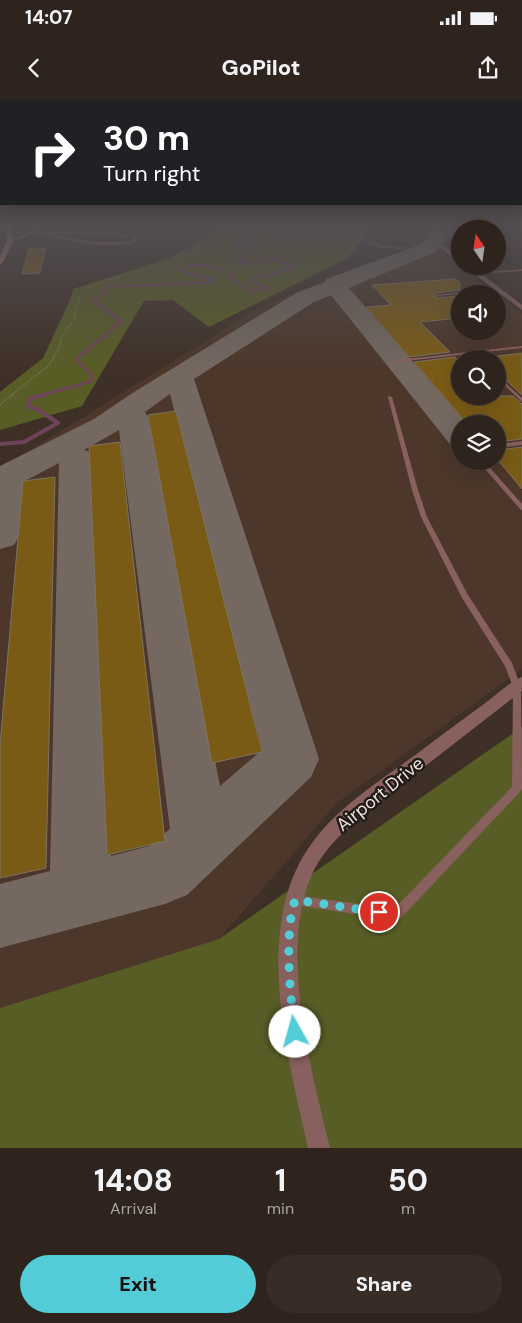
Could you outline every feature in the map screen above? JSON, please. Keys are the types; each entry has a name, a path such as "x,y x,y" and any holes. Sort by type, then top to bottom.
{"street":[{"path":"479,275 492,285"},
{"path":"506,296 522,308"},
{"name":"Airport Drive","path":"319,1148 306,1090 291,999 289,968 291,910 313,856 340,824 360,806 519,685"}],"lane":[{"path":"438,295 451,294"},
{"path":"497,350 522,347"},
{"path":"398,361 451,355"},
{"path":"506,385 522,401"},
{"path":"295,900 396,915 517,789 519,685 509,665 465,596 424,517 412,482 390,397"},
{"path":"506,445 522,443"},
{"path":"489,470 522,508"}],"path":[{"path":"0,404 49,365 59,348 62,336 74,319 81,291 91,285 138,273"}],"shaded area":[{"path":"346,273 451,273 451,275 472,275 484,285 451,285 451,340 506,340 506,301 522,314 522,669 337,803 219,939 0,1008 0,469 260,307"}],"green space":[{"path":"123,273 318,273 209,327 173,300 144,301 82,406 0,430 0,392 43,358 71,298 73,289"},
{"path":"522,727 522,1148 0,1148 0,1008 219,939"}],"building":[{"path":"455,279 460,283 460,285 451,285 451,291 436,293 434,295 438,298 451,297 451,319 420,322 450,352 409,357 366,307 391,305 372,285"},
{"path":"522,353 522,395 506,380 506,355"},
{"path":"451,357 451,405 506,405 506,396 513,396 522,404 522,439 506,441 506,415 459,415 414,362"},
{"path":"176,411 262,752 212,763 148,415"},
{"path":"120,442 165,841 107,855 89,446"},
{"path":"522,447 522,489 506,470 506,449"},
{"path":"55,477 46,868 0,878 0,745 23,481"}],"waterway":[{"path":"96,299 103,293 106,286 213,282 214,280 189,273"},
{"path":"228,273 232,275 231,278 251,291 268,289 252,282 252,278 266,277 276,273"},
{"path":"43,395 92,381 92,375 76,359 122,321 93,301 97,298"},
{"path":"43,395 47,394"},
{"path":"0,444 24,442 58,423 39,410 27,406 31,398 43,395"}],"taxiway":[{"path":"335,285 366,273"},
{"path":"179,376 306,297 335,285"},
{"path":"335,285 451,425"},
{"path":"0,536 6,477 105,426 179,376"},
{"path":"179,376 292,759 201,841"},
{"path":"126,411 133,417 201,841"},
{"path":"58,451 76,458 81,895"},
{"path":"81,895 165,873 201,841"},
{"path":"0,916 81,895"}],"route":[{"path":"295,1032 289,968 291,910 295,900 379,912"}]}
